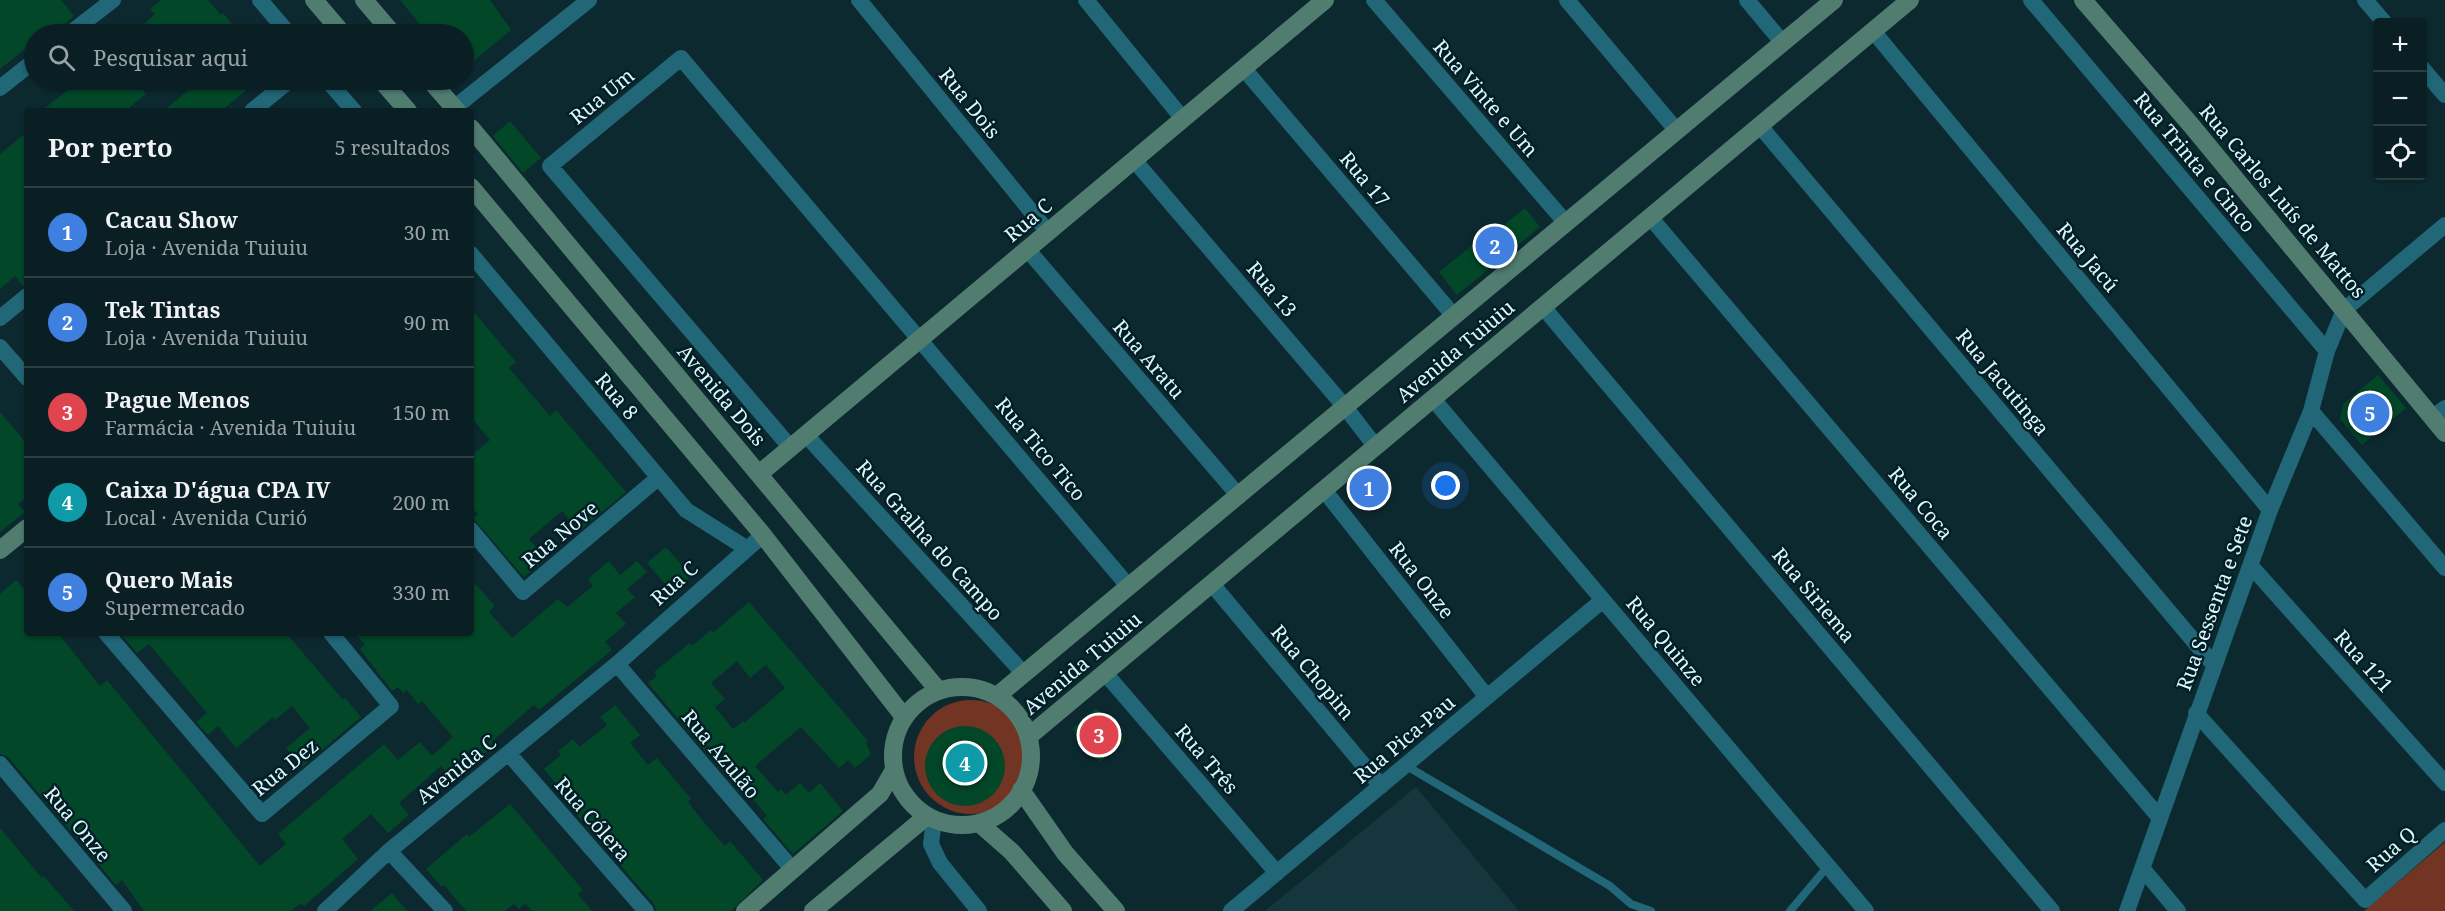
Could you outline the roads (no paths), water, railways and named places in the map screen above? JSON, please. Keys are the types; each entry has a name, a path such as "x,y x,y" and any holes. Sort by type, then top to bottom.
{"main road":[{"path":"314,0 334,24"},
{"path":"364,0 384,24"},
{"name":"Avenida Tuiuiu","path":"997,696 1834,0"},
{"name":"Avenida Tuiuiu","path":"1028,737 1910,0"},
{"name":"Rua Carlos Luís de Mattos","path":"2083,0 2191,125 2344,310 2439,413 2445,433"},
{"name":"Rua C","path":"759,474 1244,69 1314,4"},
{"path":"390,90 405,108"},
{"path":"438,90 453,108"},
{"name":"Avenida Dois","path":"474,132 938,690"},
{"path":"474,191 763,535 904,717"},
{"path":"0,550 24,535"},
{"path":"958,686 979,688 997,696 1016,714 1028,737 1031,755 1028,774 1021,790 1010,805 996,816 979,823 956,825 931,818 912,804 900,788 894,770 892,752 896,734 904,717 919,701 938,690 958,686"},
{"path":"745,911 880,794 894,770"},
{"path":"1021,790 1065,853 1116,911"},
{"path":"813,911 931,818"},
{"path":"979,823 1012,852 1063,911"}],"street":[{"path":"82,24 113,0"},
{"path":"260,0 280,24"},
{"path":"457,108 588,0"},
{"name":"Rua Dois","path":"860,0 1048,232"},
{"path":"1086,0 1183,119"},
{"name":"Rua Vinte e Um","path":"1374,0 1566,223"},
{"path":"1566,0 1677,131"},
{"path":"1747,0 1783,43"},
{"name":"Rua Trinta e Cinco","path":"2031,0 2327,351"},
{"path":"2365,0 2381,18"},
{"name":"Rua Jacú","path":"1873,31 2270,510"},
{"name":"Rua Um","path":"790,448 550,166 681,58 920,339"},
{"path":"0,88 24,69"},
{"name":"Rua 17","path":"1244,69 1454,316"},
{"path":"2425,72 2445,95"},
{"path":"256,108 278,90"},
{"path":"336,90 351,108"},
{"name":"Rua Jacutinga","path":"1760,126 2214,665"},
{"name":"Rua 13","path":"1134,160 1345,407 1376,447"},
{"name":"Rua Coca","path":"1650,217 2159,817"},
{"path":"2344,310 2445,225"},
{"name":"Rua Aratu","path":"1027,249 1239,496"},
{"name":"Rua 8","path":"474,258 687,510 746,548"},
{"path":"0,318 24,298"},
{"name":"Rua Siriema","path":"1543,306 2052,911"},
{"name":"Rua Sessenta e Sete","path":"2127,911 2270,510 2311,411 2327,351 2344,310"},
{"name":"Rua Tico Tico","path":"920,339 1129,587"},
{"path":"0,346 24,374"},
{"name":"Rua Quinze","path":"1433,399 1866,911"},
{"path":"2311,411 2445,568"},
{"name":"Rua Gralha do Campo","path":"806,435 1024,674"},
{"name":"Rua Nove","path":"474,534 523,592 658,478"},
{"name":"Rua Onze","path":"1324,490 1487,697"},
{"name":"Rua C","path":"617,664 763,535"},
{"name":"Rua 121","path":"2251,566 2445,783"},
{"name":"Rua Chopim","path":"1212,584 1381,786"},
{"name":"Rua Pica-Pau","path":"1232,911 1603,600"},
{"name":"Rua Dez","path":"109,636 262,814 391,706 333,636"},
{"name":"Avenida C","path":"325,911 389,851 617,664"},
{"name":"Rua Azulão","path":"617,664 793,870"},
{"name":"Rua Três","path":"1106,673 1277,873"},
{"name":"Rua Q","path":"2196,714 2365,900 2445,830"},
{"name":"Rua Cólera","path":"509,754 646,911"},
{"name":"Rua Onze","path":"0,764 124,911"},
{"path":"931,818 931,844 940,863 980,911"},
{"path":"389,851 445,911"},
{"path":"2143,868 2178,911"}],"lane":[{"path":"1405,765 1610,886 1631,904 1651,911"},
{"path":"1790,911 1828,866"}],"place":[{"name":"Tek Tintas","path":"1495,246"},
{"name":"Quero Mais","path":"2370,413"},
{"name":"Cacau Show","path":"1369,488"},
{"name":"Pague Menos","path":"1099,735"},
{"name":"Caixa D'água CPA IV","path":"965,763"}]}
